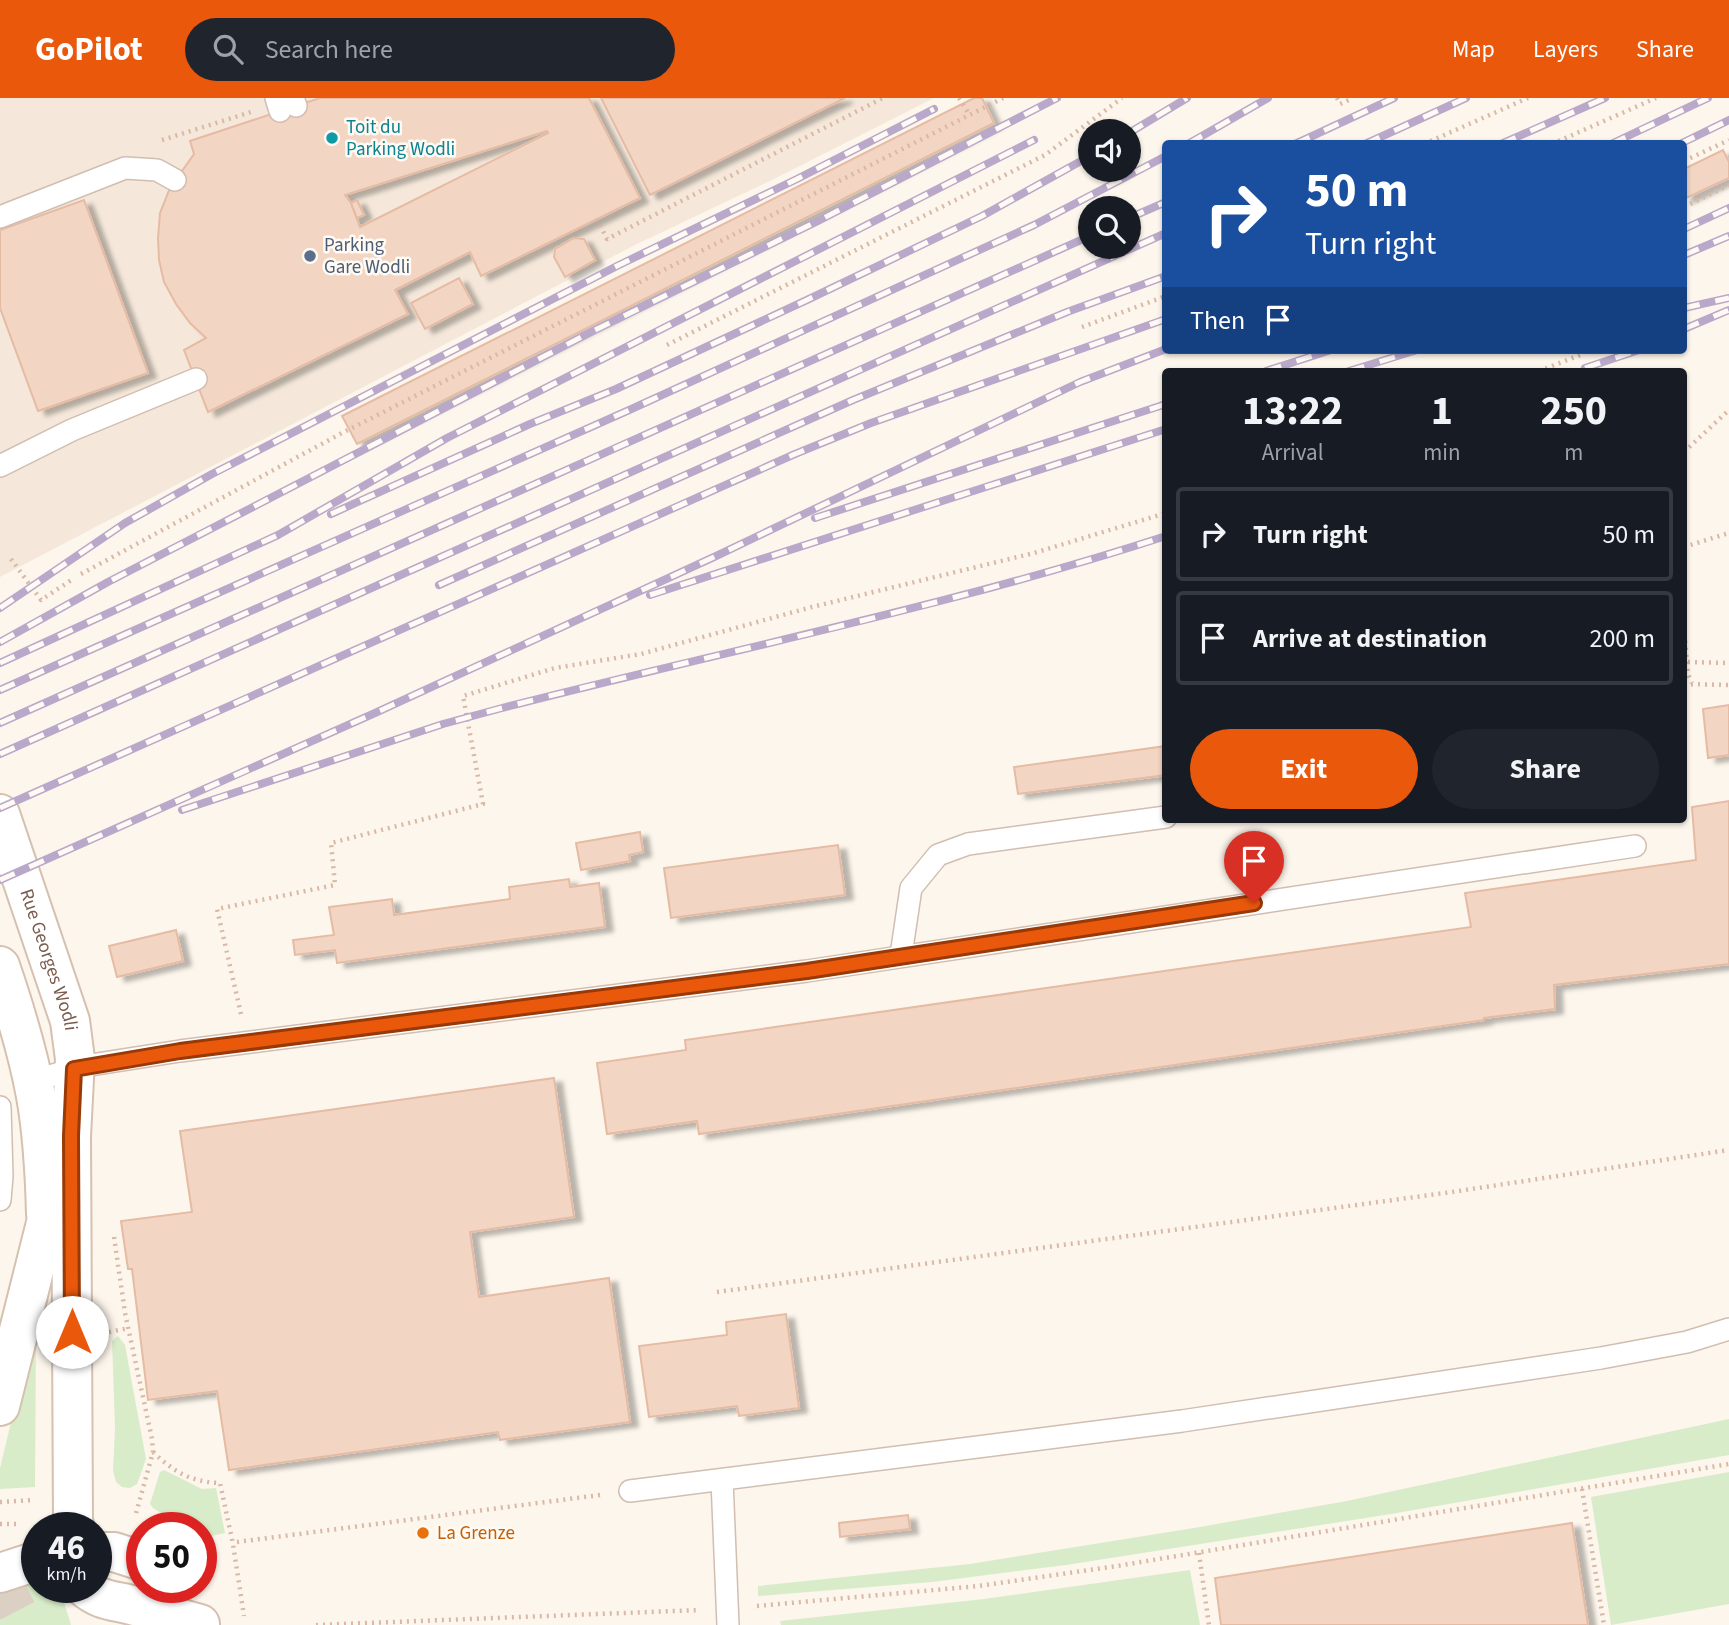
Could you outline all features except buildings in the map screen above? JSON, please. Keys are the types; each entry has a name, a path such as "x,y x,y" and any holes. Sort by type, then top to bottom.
{"main road":[{"name":"Rue Georges Wodli","path":"0,814 70,1021 74,1069 71,1136 73,1512"},
{"path":"0,965 33,1081 44,1167 46,1223 42,1512"},
{"path":"0,1406 46,1223"},
{"path":"0,1573 21,1566"},
{"path":"111,1603 130,1604 200,1625"},
{"path":"188,1603 200,1625"}],"lane":[{"path":"0,217 125,168 157,170 175,180"},
{"path":"0,466 72,430 196,379"},
{"path":"901,955 911,888 938,855 968,844 1162,818"},
{"path":"33,1081 74,1069 180,1051 807,971 1635,846"},
{"path":"0,1107 0,1200"},
{"path":"630,1491 1182,1421 1601,1357 1687,1342 1729,1329"},
{"path":"722,1480 728,1617"}],"path":[{"path":"597,219 607,239 883,98"},
{"path":"959,98 969,114"},
{"path":"81,573 342,433 1003,98"},
{"path":"667,345 1045,155 1122,98"},
{"path":"1336,98 1340,104 1353,98"},
{"path":"1433,140 1528,98"},
{"path":"1561,140 1656,98"},
{"path":"1687,160 1729,140"},
{"path":"1687,206 1729,185"},
{"path":"1082,327 1162,297"},
{"path":"1547,368 1583,354"},
{"path":"1687,450 1729,410"},
{"path":"236,991 217,909 335,885 331,843 483,804 463,696 555,668 640,654 812,607 1034,553 1162,514"},
{"path":"1687,546 1729,533"},
{"path":"11,559 41,600 73,579"},
{"path":"1687,653 1688,674 1692,683"},
{"path":"1688,662 1729,663"},
{"path":"1687,684 1729,685"},
{"path":"717,1292 1452,1192 1729,1150"},
{"path":"114,1230 125,1313 153,1452 136,1512"},
{"path":"153,1452 182,1476 200,1482 220,1483 244,1616"},
{"path":"316,1625 728,1617 979,1586 1199,1553 1729,1464"},
{"path":"1582,1489 1604,1625"},
{"path":"237,1542 630,1491"},
{"path":"0,1502 35,1512"},
{"path":"1199,1553 1209,1625"}],"shaded area":[{"path":"0,98 934,98 633,246 0,577"}],"green space":[{"path":"32,1335 36,1336 35,1487 0,1489 0,1468"},
{"path":"118,1336 125,1345 146,1459 137,1484 130,1488 122,1487 116,1482 113,1471 115,1427 112,1341"},
{"path":"1729,1419 1729,1455 1391,1514 1066,1565 932,1582 758,1596 758,1586 970,1564 1347,1501"},
{"path":"164,1470 202,1489 216,1488 225,1533 217,1535 217,1512 160,1512 153,1508 150,1504 160,1472"},
{"path":"1729,1472 1729,1604 1611,1625 1591,1497"},
{"path":"1190,1570 1200,1625 781,1625 780,1621 984,1599"},
{"path":"21,1586 21,1603 64,1603 71,1625 0,1625 0,1594"}],"tunnel":[{"path":"0,1577 25,1625"}],"railway":[{"path":"0,642 108,582 593,331 818,221 1057,98"},
{"path":"1141,126 1187,98"},
{"path":"1195,140 1268,98"},
{"path":"1304,140 1394,98"},
{"path":"1374,140 1466,98"},
{"path":"1510,140 1605,98"},
{"path":"1619,140 1708,98"},
{"path":"0,608 125,523 212,474 619,265 934,109"},
{"path":"1687,141 1729,120"},
{"path":"0,663 278,535 447,438 1034,140"},
{"path":"0,690 627,411 1034,225 1162,158"},
{"path":"331,514 530,424 616,389 809,299 982,216 1078,163"},
{"path":"1141,213 1162,204"},
{"path":"1687,228 1729,208"},
{"path":"0,754 1162,235"},
{"path":"1687,254 1729,236"},
{"path":"0,723 1078,241"},
{"path":"439,585 853,400 1067,312 1162,277"},
{"path":"1687,307 1729,298"},
{"path":"1687,328 1729,310"},
{"path":"0,808 795,454 871,423 1162,320"},
{"path":"0,880 375,713 714,557 1080,382 1162,351"},
{"path":"1275,368 1319,354"},
{"path":"1359,368 1404,354"},
{"path":"1585,368 1627,354"},
{"path":"815,518 1162,405"},
{"path":"650,595 1162,430"},
{"path":"182,810 443,724 918,607 1162,537"}],"place":[{"name":"Toit du Parking Wodli","path":"332,138"},
{"name":"Parking Gare Wodli","path":"310,256"},
{"name":"La Grenze","path":"423,1533"}],"route":[{"path":"72,1332 71,1136 74,1069 180,1051 807,971 1254,903"}]}
